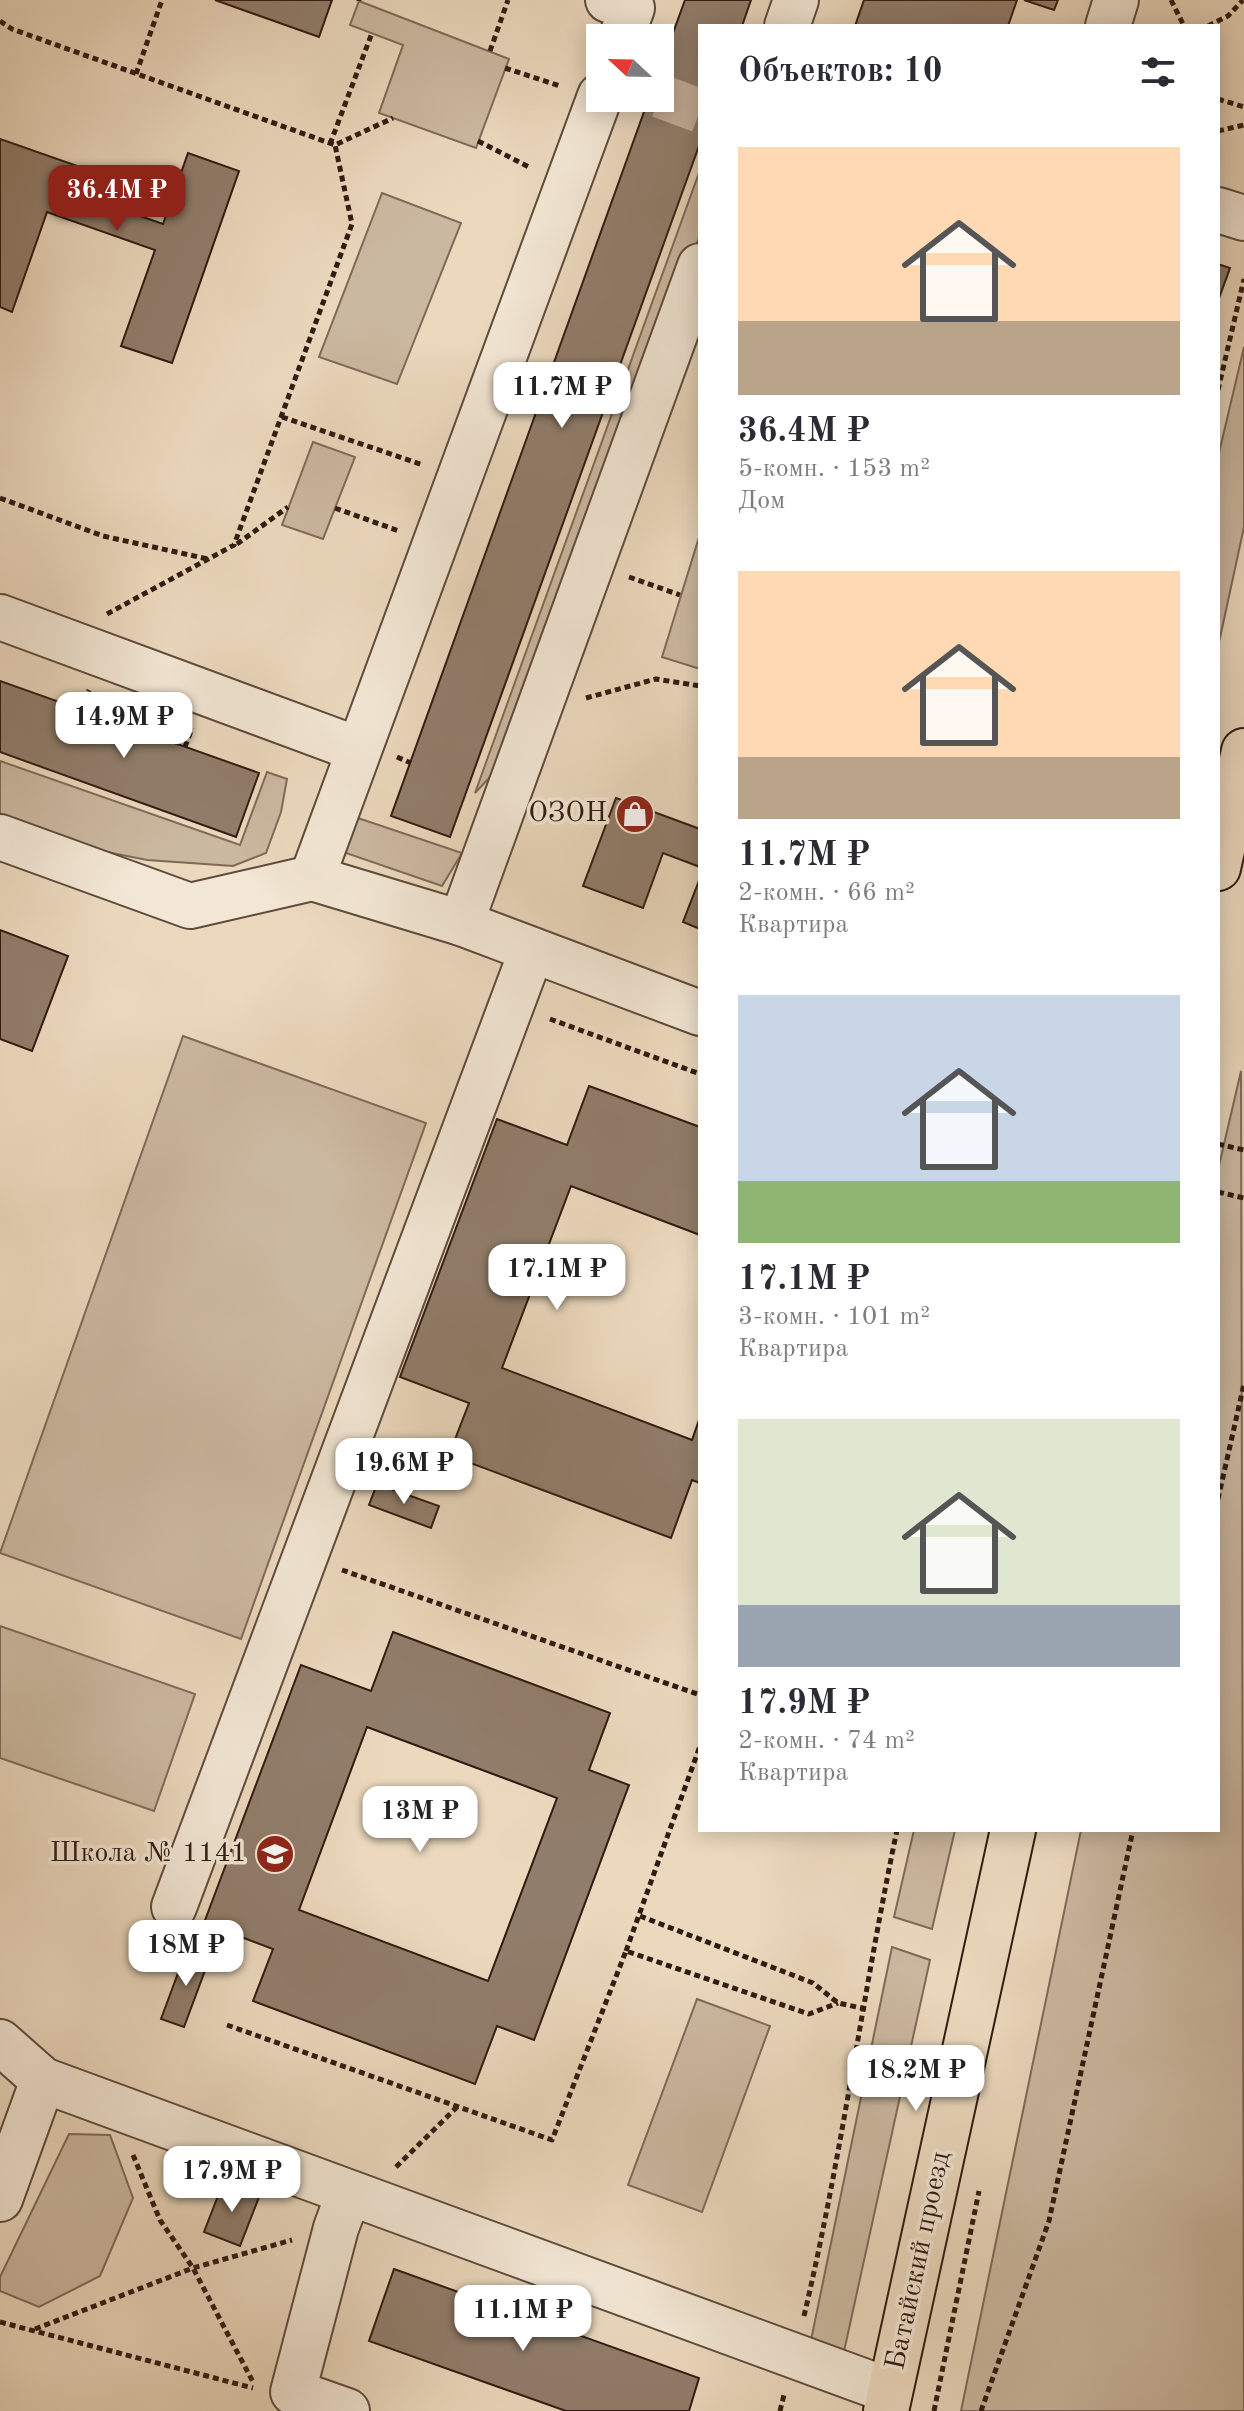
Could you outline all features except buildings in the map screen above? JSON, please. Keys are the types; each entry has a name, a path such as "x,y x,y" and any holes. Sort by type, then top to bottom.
{"main road":[{"path":"1220,859 1244,751"},
{"name":"Батайский проезд","path":"888,2401 1013,1832"}],"lane":[{"path":"608,0 632,8 626,24"},
{"path":"788,24 796,0"},
{"path":"1109,24 1116,0"},
{"path":"312,878 357,749 594,112"},
{"path":"1220,211 1244,218"},
{"path":"461,923 698,272"},
{"path":"0,617 357,749"},
{"path":"0,837 190,906 312,878 461,923 698,1012"},
{"path":"174,1907 532,950"},
{"path":"0,2042 43,2080 113,2106 350,2206 794,2356 888,2401"},
{"path":"0,2199 43,2080"},
{"path":"347,2411 293,2392 350,2206"}],"path":[{"path":"136,74 162,0"},
{"path":"490,51 508,0"},
{"path":"1171,0 1183,24"},
{"path":"1212,24 1228,16 1243,0"},
{"path":"0,21 12,29 332,144 393,118"},
{"path":"234,545 352,224 332,144 372,33"},
{"path":"505,68 586,93"},
{"path":"1220,100 1244,107"},
{"path":"1220,131 1244,125"},
{"path":"478,141 567,186"},
{"path":"1220,381 1244,279"},
{"path":"282,417 458,477"},
{"path":"0,498 103,536 209,559"},
{"path":"61,640 234,545 288,507"},
{"path":"335,508 433,544"},
{"path":"593,564 680,595"},
{"path":"538,710 656,679 698,686"},
{"path":"511,1004 698,1073"},
{"path":"1220,1144 1244,1150"},
{"path":"1220,1192 1244,1198"},
{"path":"1220,1490 1244,1384"},
{"path":"305,1556 698,1694"},
{"path":"227,2025 552,2140 640,1916 698,1752"},
{"path":"794,2356 827,2218 866,2009 875,1933 897,1832"},
{"path":"981,2411 1049,2221 1133,1832"},
{"path":"640,1916 813,1983 838,2003 866,2009"},
{"path":"626,1951 809,2014 838,2003"},
{"path":"0,2322 257,2389 193,2268 160,2220 113,2106"},
{"path":"35,2329 350,2206 458,2106"}],"shaded area":[{"path":"359,1 509,59 476,148 379,113 403,45 350,25"},
{"path":"698,176 698,240 510,756 475,793"},
{"path":"382,193 461,223 397,384 319,357"},
{"path":"1244,347 1244,527 1220,638 1220,449"},
{"path":"313,442 355,457 323,539 282,525"},
{"path":"698,540 698,668 662,657"},
{"path":"0,761 240,845 267,772 287,779 281,812 266,853 233,866 147,860 47,840 0,822"},
{"path":"352,816 462,853 442,886 340,851"},
{"path":"183,1036 426,1123 241,1639 0,1553"},
{"path":"1241,1071 1244,2411 961,2411 1081,1832 1220,1832 1220,1161"},
{"path":"0,1626 195,1694 154,1811 0,1758"},
{"path":"914,1832 955,1832 932,1929 894,1917"},
{"path":"892,1947 930,1960 843,2356 810,2345"},
{"path":"697,1999 770,2026 702,2212 628,2185"},
{"path":"69,2134 110,2135 133,2198 100,2276 39,2307 0,2291 0,2277"}],"tunnel":[{"path":"674,101 698,110"}],"place":[{"name":"ОЗОН","path":"635,814"},
{"name":"Школа № 1141","path":"275,1854"}]}
